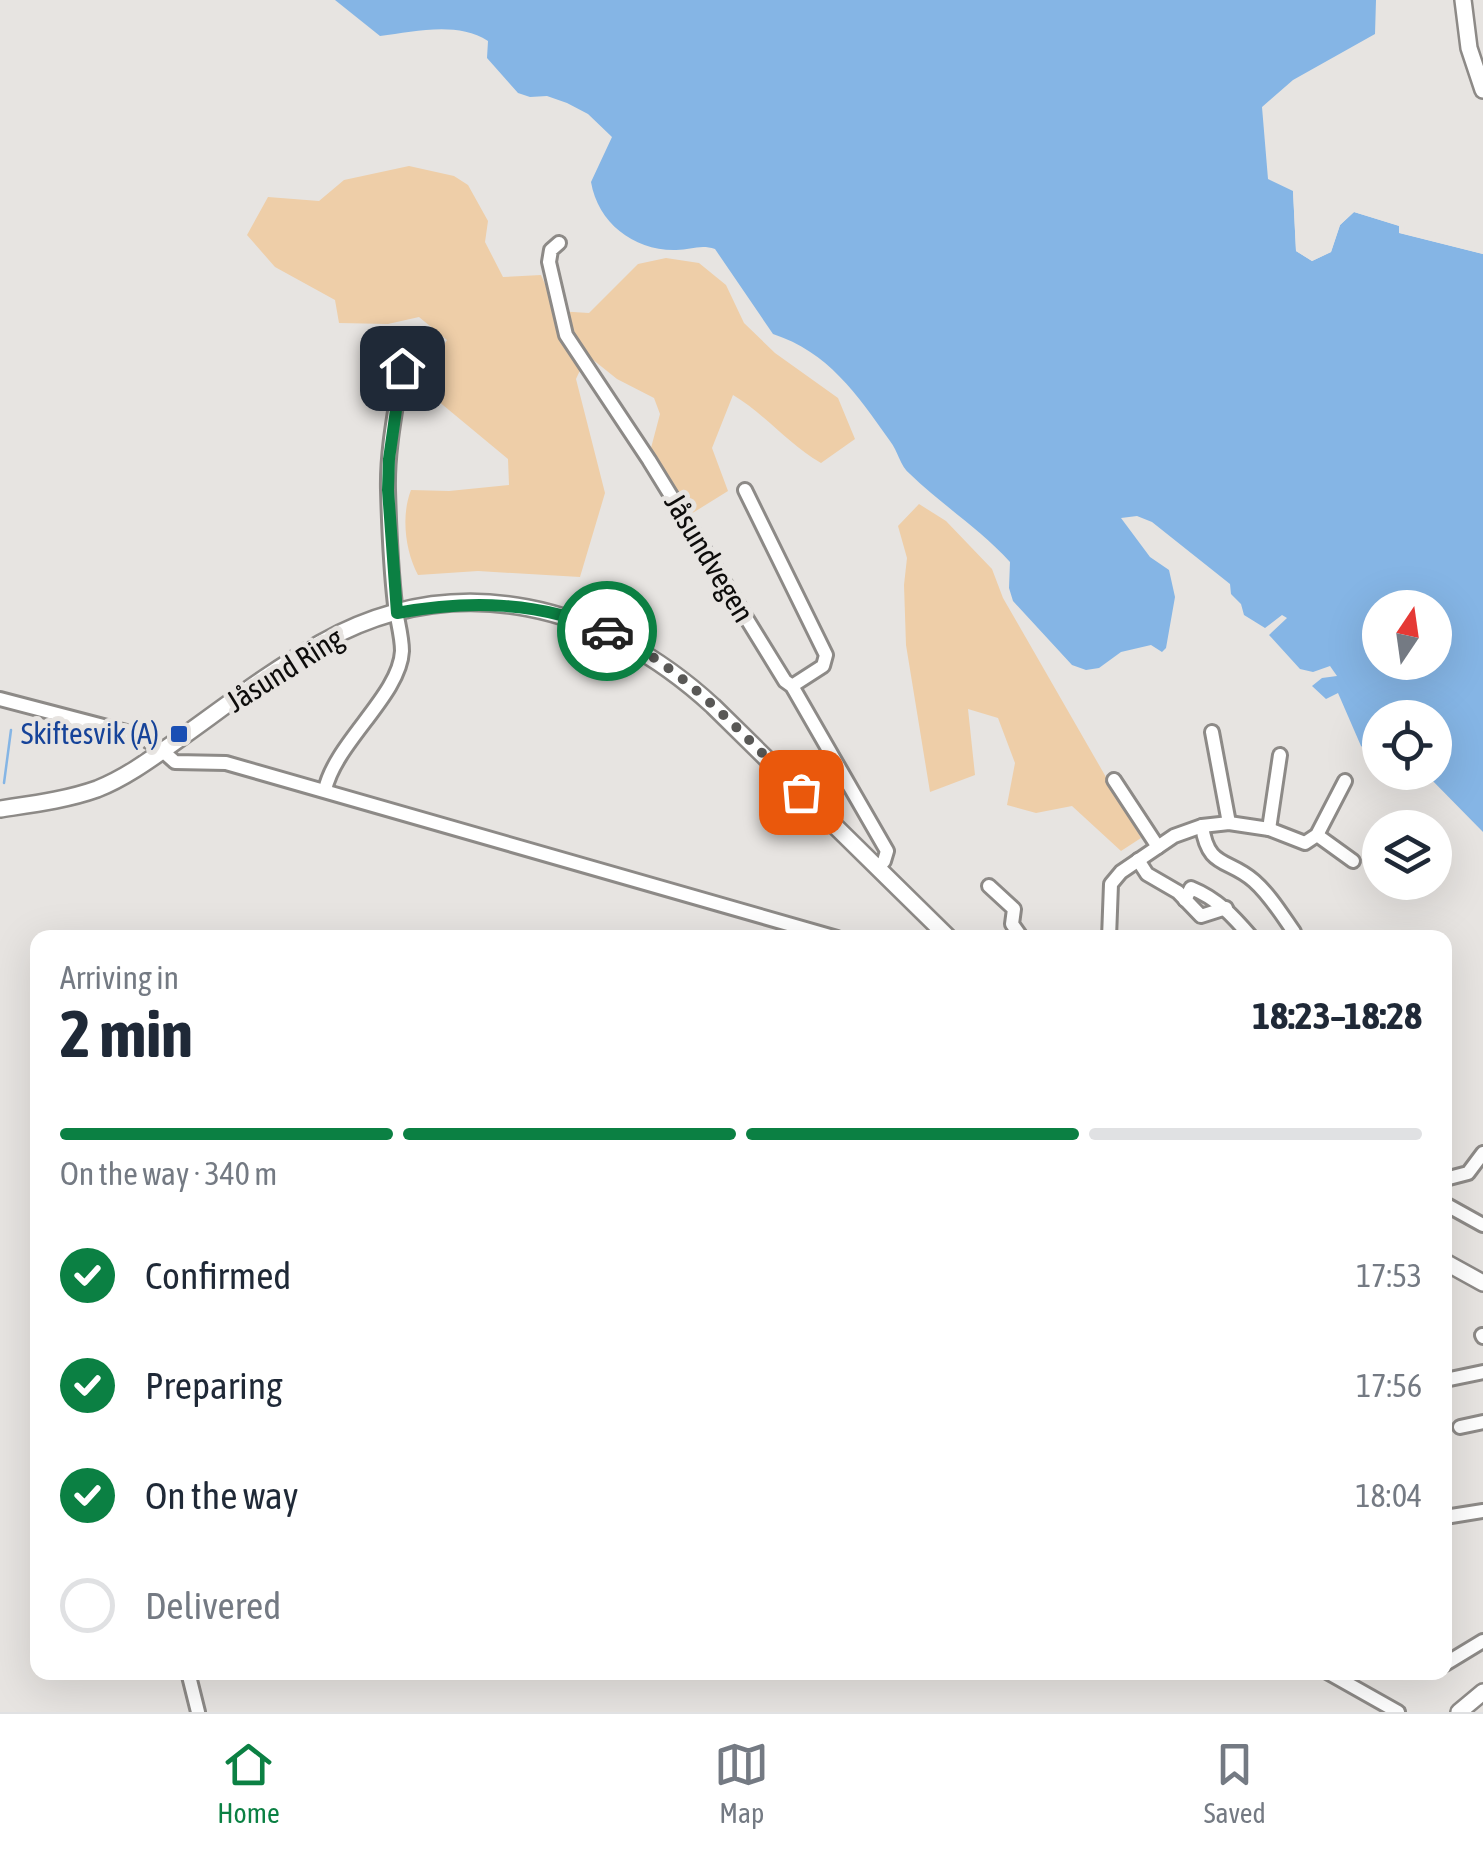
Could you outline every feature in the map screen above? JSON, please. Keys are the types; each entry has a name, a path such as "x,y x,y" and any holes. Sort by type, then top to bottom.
{"main road":[{"path":"1463,0 1469,48 1483,90"},
{"name":"Jåsund Ring","path":"0,809 60,800 99,788 163,750 323,641 397,613 456,604 508,605 564,616 618,636 660,662 700,694 940,930"},
{"path":"1452,1266 1483,1283"},
{"path":"1459,1712 1483,1692"},
{"path":"1474,1712 1483,1700"}],"street":[{"name":"Jåsundvegen","path":"558,243 550,250 549,262 566,335 618,410 784,681 792,686 887,851 878,868"},
{"path":"325,790 328,774 398,668 402,651 388,490 402,368"},
{"path":"745,490 826,655 822,666 792,686"},
{"path":"0,698 134,734 163,750 175,762 226,763 809,930"},
{"path":"1212,732 1230,823"},
{"path":"1270,829 1280,755"},
{"path":"1114,780 1158,847"},
{"path":"1109,930 1110,884 1174,836 1202,826 1230,823 1270,829 1304,843 1317,834 1345,781"},
{"path":"1202,826 1204,842 1212,856 1256,883 1292,930"},
{"path":"1317,834 1353,861"},
{"path":"1138,860 1147,874 1186,900 1201,916 1226,908"},
{"path":"989,886 1014,908 1012,924 1016,930"},
{"path":"1186,900 1191,888 1226,908 1245,930"},
{"path":"1452,1178 1468,1173 1483,1153"},
{"path":"1452,1208 1483,1226"},
{"path":"1452,1379 1483,1372"},
{"path":"1460,1427 1483,1422"},
{"path":"1452,1514 1483,1511"},
{"path":"1452,1660 1483,1641"},
{"path":"190,1680 198,1712"},
{"path":"1348,1680 1385,1712"},
{"path":"1374,1700 1398,1712"}],"shaded area":[{"path":"409,166 454,176 468,185 488,221 485,242 503,277 541,275 557,311 589,313 638,264 666,258 699,263 726,285 744,323 775,353 838,398 855,439 821,463 733,395 712,448 728,491 691,514 651,448 660,414 654,398 617,379 587,355 576,379 605,493 580,577 478,571 418,575 406,533 411,490 509,485 508,459 420,386 447,340 419,317 388,324 339,323 335,300 275,267 247,235 268,197 319,201 344,180"},
{"path":"919,504 946,521 992,569 1003,598 1141,838 1121,851 1072,806 1036,813 1007,805 1015,763 998,718 968,709 975,775 930,792 906,645 907,558 898,526"}],"water":[{"path":"335,0 1376,0 1375,34 1293,80 1262,107 1268,179 1293,191 1296,251 1312,261 1331,252 1340,225 1354,212 1400,226 1400,233 1483,254 1483,832 1442,790 1452,790 1452,700 1362,700 1362,747 1338,693 1326,699 1312,686 1322,678 1337,676 1330,666 1313,672 1300,669 1269,635 1287,618 1282,615 1265,628 1244,615 1241,604 1231,594 1230,584 1152,522 1137,516 1121,518 1150,557 1169,570 1175,597 1166,648 1162,652 1151,645 1121,652 1099,668 1086,670 1072,665 1013,601 1010,562 907,471 893,445 840,377 810,352 773,334 715,249 646,246 610,222 591,182 612,137 588,114 567,103 518,93 487,58 488,41 463,31 380,36"}],"pier":[{"path":"1293,191 1298,191 1301,248 1312,255 1327,248 1336,223 1354,207 1402,222 1405,229 1483,249 1483,254 1399,233 1399,226 1354,212 1340,225 1331,252 1312,261 1296,251"}],"waterway":[{"path":"4,783 11,730"}],"way so far":[{"path":"607,631 646,652 688,683 801,792"}],"place":[{"name":"Skiftesvik (A)","path":"179,734"}],"route":[{"path":"402,368 388,490 397,613 456,604 508,605 551,612 607,631"}]}
